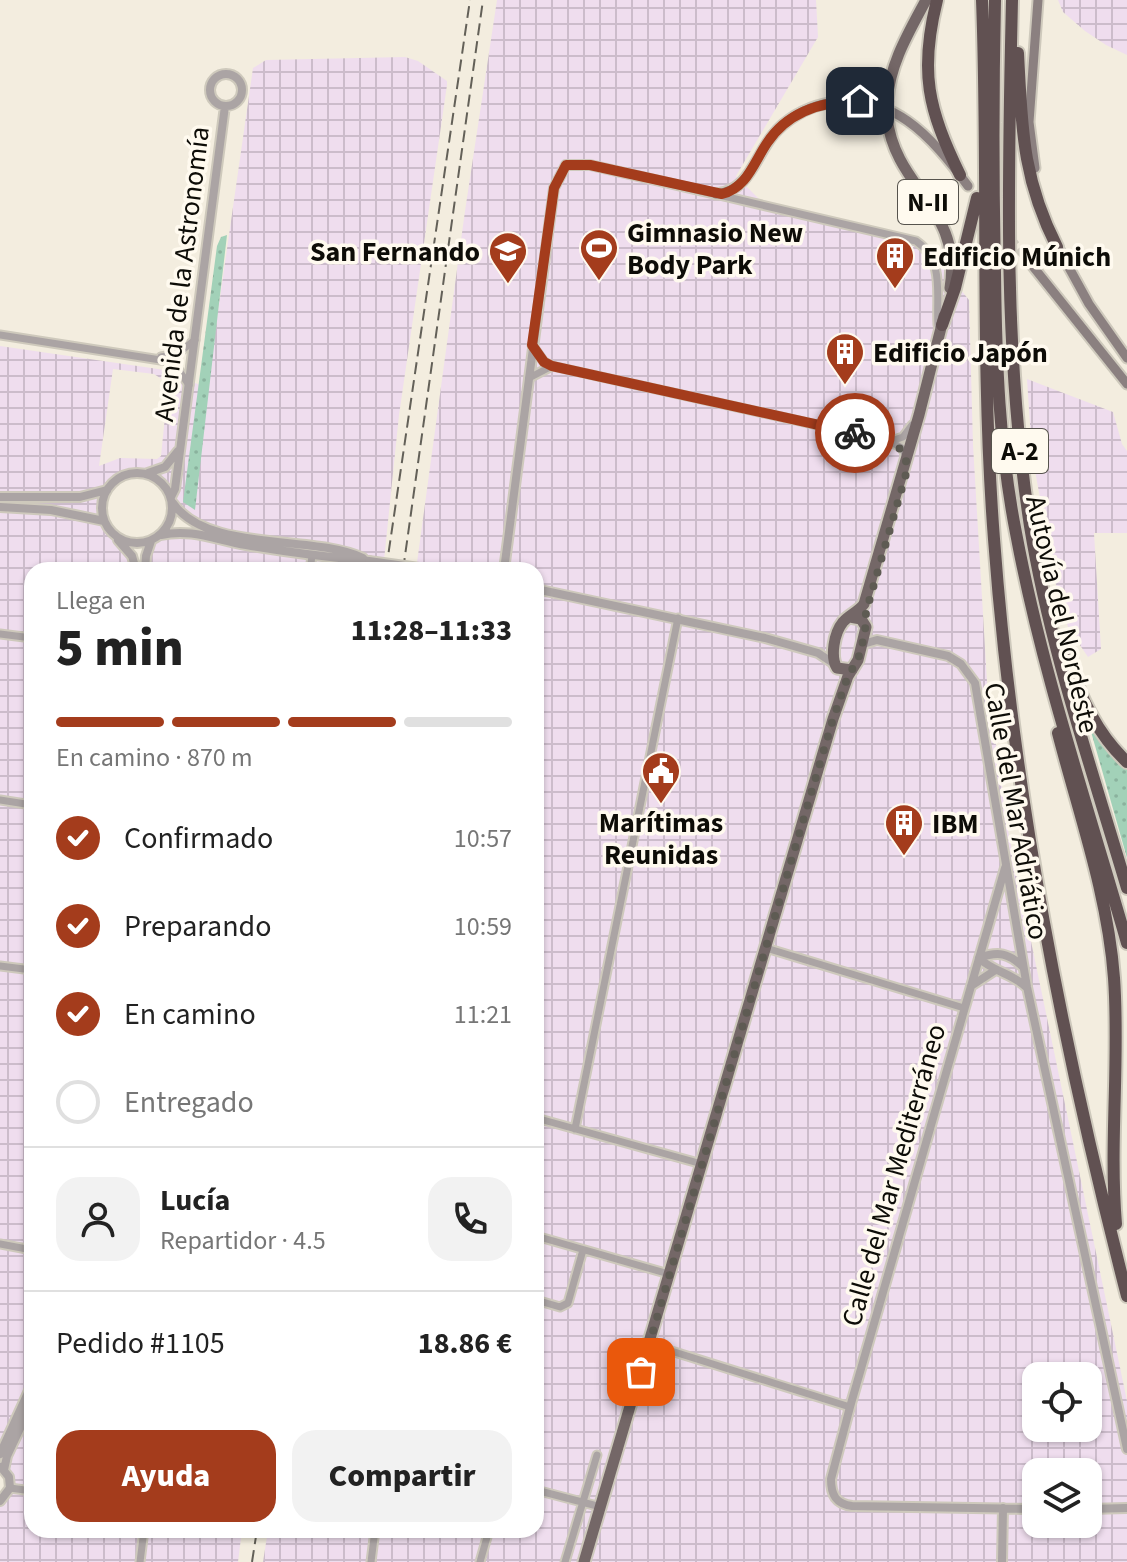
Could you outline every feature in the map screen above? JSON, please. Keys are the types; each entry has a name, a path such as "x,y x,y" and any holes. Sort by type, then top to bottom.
{"highway":[{"path":"937,0 927,53 929,94 939,129 960,175"},
{"path":"982,0 984,317 993,535 1012,726 1025,819 1054,972 1127,1296"},
{"name":"Autovía del Nordeste","path":"995,0 993,203 1002,440 1015,531 1042,652 1127,943"},
{"path":"1014,0 1024,150 1032,188 1057,247"},
{"name":"Autovía del Nordeste","path":"1014,0 1008,189 1010,318 1018,437 1031,529 1050,619 1127,888"},
{"path":"940,331 975,216 983,107"},
{"path":"1031,529 1083,699 1096,722 1127,762"},
{"path":"1042,652 1051,709 1105,908 1114,977 1117,1055 1112,1143 1120,1270"}],"main road":[{"name":"N-II","path":"833,719 839,677 835,666 835,645 841,625 864,604 919,415 953,270 952,248 942,223 900,163 893,149 887,118 888,84 896,60 926,0"},
{"path":"1038,0 1029,122 1038,186 1057,247 1089,304 1127,358"},
{"path":"716,194 729,192 741,183 767,142 784,123 816,105 846,101 873,102 905,118 923,133 968,186"},
{"path":"1027,259 1127,384"},
{"path":"850,617 859,618 866,626"},
{"name":"N-II","path":"584,1562 833,719 858,660 866,626"},
{"path":"835,666 852,670"}],"street":[{"path":"226,74 235,76 242,88 238,101 225,106 213,100 210,90 213,80 226,74"},
{"name":"Avenida de la Astronomía","path":"171,500 175,489 225,106"},
{"path":"505,562 554,188 566,165 590,165 916,241 928,251 937,270 940,331"},
{"path":"0,335 155,358 175,365 189,385"},
{"path":"155,358 177,354 195,340"},
{"path":"532,345 544,362 552,366 889,441 902,448 906,457"},
{"path":"528,379 552,366"},
{"path":"889,441 903,437 919,415"},
{"name":"Avenida de la Astronomía","path":"144,474 165,467 180,447"},
{"name":"N-II","path":"866,626 868,605 906,474 906,457"},
{"path":"0,497 80,497 107,490 125,475 144,474 162,483 183,515 209,527 246,537 348,552 369,561"},
{"path":"107,490 102,509 104,521 134,562"},
{"path":"115,536 139,544 151,541 168,526 172,515 171,500"},
{"path":"0,507 51,510 104,521"},
{"path":"160,535 192,533 312,556 376,562"},
{"path":"146,562 151,541"},
{"path":"295,545 312,556 332,550"},
{"path":"311,562 312,556"},
{"path":"544,591 678,618 818,653 835,666"},
{"path":"575,1129 678,618"},
{"name":"Calle del Mar Adriático","path":"866,626 878,634 915,645 918,649"},
{"path":"0,634 24,637"},
{"name":"Calle del Mar Adriático","path":"863,644 877,640 948,656 961,664 975,683 1023,967 1127,1449"},
{"path":"818,653 835,645"},
{"path":"0,800 24,804"},
{"name":"Calle del Mar Mediterráneo","path":"1003,1508 844,1505 834,1498 831,1479 1006,865"},
{"path":"766,948 964,1008"},
{"name":"Calle del Mar Adriático","path":"979,958 1005,954 1023,967"},
{"name":"Calle del Mar Adriático","path":"979,958 994,971 1012,976 1027,987"},
{"path":"0,966 24,969"},
{"name":"Calle del Mar Adriático","path":"971,986 994,971"},
{"path":"544,1120 702,1164"},
{"path":"544,1238 669,1274"},
{"path":"0,1244 24,1248"},
{"path":"544,1302 560,1307 568,1303 583,1250"},
{"path":"649,1344 850,1407"},
{"path":"0,1454 24,1402"},
{"path":"0,1501 10,1488 9,1477 2,1468 24,1420"},
{"path":"565,1562 597,1455"},
{"path":"10,1488 24,1490"},
{"path":"544,1492 601,1507"},
{"path":"1002,1562 1003,1508 1022,1509"},
{"path":"1102,1509 1127,1508"},
{"path":"140,1562 143,1538"},
{"path":"371,1562 374,1538"},
{"path":"480,1562 487,1538"}],"shaded area":[{"path":"497,0 816,0 818,37 736,176 761,201 920,239 969,300 973,445 987,682 1009,836 1127,1401 1127,1562 263,1562 267,1538 544,1538 544,562 417,562"},
{"path":"1058,0 1127,0 1127,55 1085,31 1063,12"},
{"path":"405,57 418,61 447,81 399,415 384,562 147,562 151,541 160,535 177,532 240,544 359,556 263,541 192,521 162,483 153,477 134,473 116,480 107,490 102,509 108,529 134,562 24,562 24,1401 0,1453 0,346 165,370 207,388 253,68 266,60","holes":["113,369 154,374 166,382 161,456 157,459 120,458 99,466"]},
{"path":"1027,379 1113,412 1127,451 1127,533 1094,533 1101,649 1088,657 1069,629 1060,607 1032,454"},
{"path":"24,1422 24,1538 241,1538 238,1562 0,1562 0,1501 10,1488 4,1470"}],"green space":[{"path":"227,235 195,510 183,502 217,246 221,237"},
{"path":"1084,707 1127,768 1127,858"}],"tunnel":[{"path":"993,217 1027,259"}],"railway":[{"path":"387,562 470,0"},
{"path":"404,562 483,0"},
{"path":"252,1562 256,1538"}],"way so far":[{"path":"641,1372 833,719 848,676 858,660 865,633 866,612 906,474 906,457 902,448 889,441 855,433"}],"place":[{"name":"Gimnasio New Body Park","path":"599,282"},
{"name":"San Fernando","path":"508,285"},
{"name":"Edificio Múnich","path":"895,290"},
{"name":"Edificio Japón","path":"845,386"},
{"name":"Marítimas Reunidas","path":"661,805"},
{"name":"IBM","path":"904,857"}],"route":[{"path":"855,433 552,366 544,362 532,345 554,188 566,165 590,165 722,194 736,188 747,177 767,142 784,123 816,105 860,101"}]}
